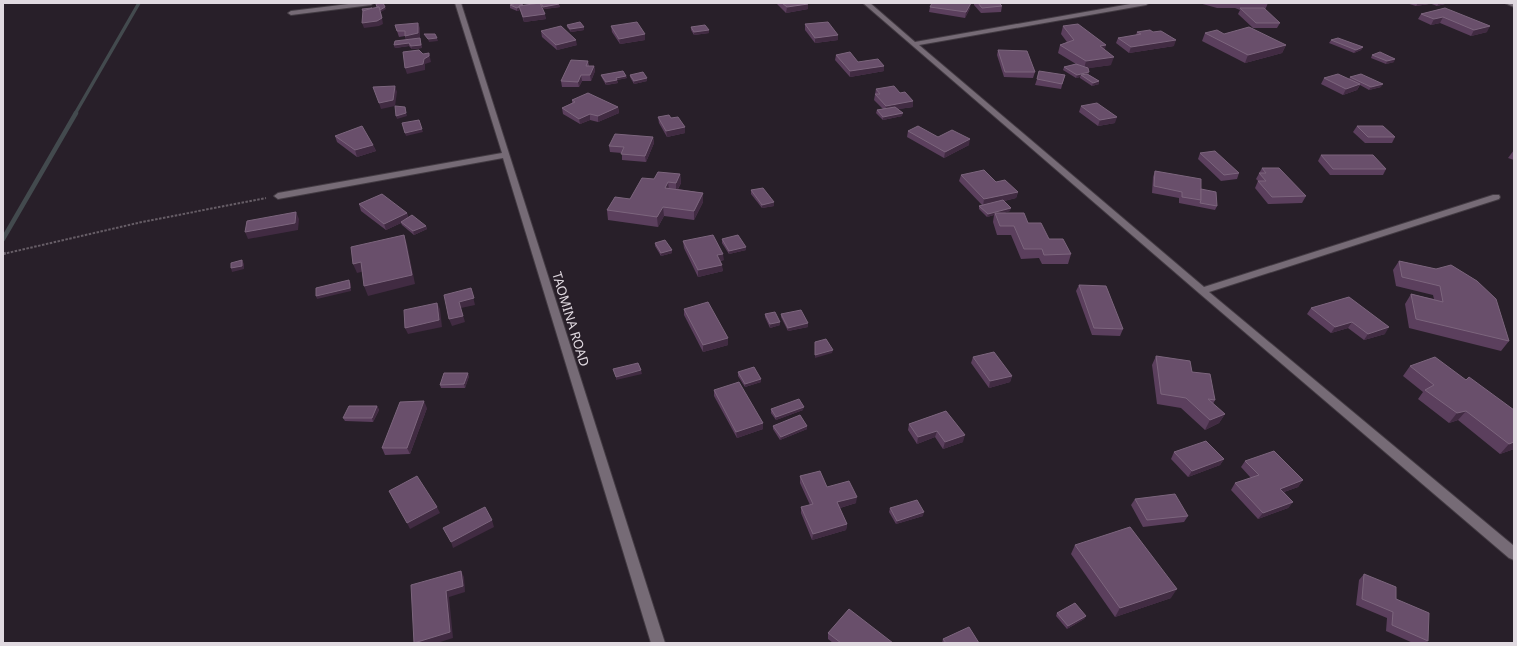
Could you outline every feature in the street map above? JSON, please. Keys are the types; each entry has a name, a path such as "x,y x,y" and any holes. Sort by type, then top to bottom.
{"street":[{"path":"291,13 371,3"},
{"name":"TAOMINA ROAD","path":"458,3 658,643"},
{"path":"866,3 1202,291 1514,554"},
{"path":"914,44 1146,3"},
{"path":"1508,3 1514,6"},
{"path":"278,196 506,155"},
{"path":"1202,291 1496,197"}],"path":[{"path":"3,253 142,222 278,196"}],"building":[{"path":"383,3 385,7 380,10 376,4"},
{"path":"516,3 523,5 517,8 510,5"},
{"path":"540,3 545,14 523,17 519,6"},
{"path":"541,3 558,3 559,4 543,7"},
{"path":"782,3 807,3 808,4 787,7"},
{"path":"932,3 971,3 966,12 930,7"},
{"path":"978,3 999,3 1002,6 982,8"},
{"path":"379,7 382,18 377,21 362,23 363,10"},
{"path":"372,8 363,11 362,9"},
{"path":"1240,8 1264,8 1280,23 1256,23"},
{"path":"1445,8 1490,26 1474,30 1443,17 1434,19 1421,14"},
{"path":"580,22 584,27 570,29 567,25"},
{"path":"637,22 645,34 619,39 611,26"},
{"path":"828,22 838,35 815,38 805,24"},
{"path":"418,23 418,33 405,36 405,31 397,31 395,25"},
{"path":"1078,24 1106,45 1100,46 1114,57 1086,61 1060,45 1074,40 1063,26"},
{"path":"705,25 709,30 694,32 691,27"},
{"path":"561,26 576,40 556,45 541,31"},
{"path":"1249,27 1286,45 1248,55 1205,33 1217,30 1224,34"},
{"path":"1150,30 1153,32 1161,31 1176,40 1131,47 1118,38 1141,34 1137,32"},
{"path":"424,34 435,34 437,38 428,39"},
{"path":"420,38 421,45 411,46 409,43 394,45 395,41"},
{"path":"1338,38 1363,47 1356,50 1331,40"},
{"path":"419,50 423,54 429,53 429,56 424,59 423,64 405,68 403,52"},
{"path":"998,50 1027,51 1035,72 1005,72"},
{"path":"850,52 858,62 878,59 884,66 850,71 836,55"},
{"path":"1380,52 1395,59 1387,61 1372,55"},
{"path":"571,60 588,61 586,66 594,66 590,75 581,75 578,82 561,81"},
{"path":"1076,64 1088,68 1089,72 1077,75 1064,67"},
{"path":"623,71 626,76 616,78 617,80 606,82 601,75"},
{"path":"1039,71 1065,75 1062,84 1037,79"},
{"path":"643,72 647,78 634,81 630,75"},
{"path":"1087,74 1099,81 1093,83 1081,75"},
{"path":"1338,74 1360,84 1346,89 1324,78"},
{"path":"1361,74 1383,84 1371,87 1350,77"},
{"path":"395,86 393,100 379,103 373,87"},
{"path":"894,86 900,93 905,92 913,101 886,106 875,94 880,94 876,89"},
{"path":"588,93 618,107 598,116 590,114 579,119 562,108 575,102 572,100"},
{"path":"1097,103 1117,117 1100,120 1081,106"},
{"path":"395,106 405,107 406,113 396,116"},
{"path":"895,107 903,113 883,117 877,110"},
{"path":"669,115 671,118 678,117 685,127 666,131 658,117"},
{"path":"419,120 422,129 405,133 402,123"},
{"path":"362,126 373,145 355,150 335,136"},
{"path":"918,126 938,137 952,130 970,139 945,152 908,131"},
{"path":"1357,126 1383,126 1395,137 1368,137"},
{"path":"615,134 653,137 645,156 621,154 624,147 609,146"},
{"path":"1215,151 1239,173 1224,175 1200,153"},
{"path":"1321,155 1373,155 1386,169 1333,169"},
{"path":"1262,168 1279,168 1306,196 1272,197 1258,181 1266,181 1259,173 1266,173"},
{"path":"984,170 996,182 1005,180 1018,192 984,199 961,175"},
{"path":"1155,171 1201,179 1201,200 1182,197 1182,192 1154,186"},
{"path":"658,172 680,174 676,183 668,182 665,188 703,193 694,211 663,207 657,217 607,210 615,197 630,199 642,178 654,179"},
{"path":"763,188 774,202 762,205 751,190"},
{"path":"1201,189 1216,192 1217,206 1200,203"},
{"path":"382,194 407,213 384,224 359,204"},
{"path":"1003,200 1011,208 988,214 979,206"},
{"path":"296,212 295,223 245,232 247,221"},
{"path":"995,213 1024,213 1028,223 1041,223 1049,239 1063,239 1071,254 1044,255 1042,249 1024,249 1014,226 1000,226"},
{"path":"412,215 426,226 413,231 401,222"},
{"path":"404,235 412,275 364,286 361,262 353,264 351,247"},
{"path":"713,235 723,254 717,255 722,265 698,270 683,241"},
{"path":"738,235 746,247 729,251 722,239"},
{"path":"665,240 672,250 661,253 655,243"},
{"path":"242,260 242,266 231,268 231,263"},
{"path":"1399,261 1436,269 1451,265 1477,281 1496,299 1509,341 1416,319 1411,294 1443,302 1440,286 1402,277"},
{"path":"349,280 350,288 316,296 316,288"},
{"path":"1079,285 1106,286 1123,329 1094,328"},
{"path":"471,288 474,298 459,302 463,316 449,319 444,295"},
{"path":"1349,297 1389,327 1368,334 1352,322 1335,327 1311,308"},
{"path":"708,302 728,338 703,345 684,309"},
{"path":"437,303 439,320 405,328 404,310"},
{"path":"801,310 808,323 788,328 781,314"},
{"path":"775,312 780,322 770,324 765,314"},
{"path":"826,339 833,350 815,355 815,342"},
{"path":"994,352 1012,376 990,381 973,357"},
{"path":"1156,356 1190,361 1192,372 1210,374 1215,400 1208,399 1225,414 1210,420 1186,398 1161,394"},
{"path":"1435,357 1466,380 1469,377 1514,410 1514,442 1509,444 1466,411 1457,413 1425,390 1434,385 1410,366"},
{"path":"638,363 641,370 616,377 613,369"},
{"path":"754,367 761,379 745,384 738,372"},
{"path":"444,373 468,373 464,384 440,385"},
{"path":"739,382 763,423 736,432 714,390"},
{"path":"799,399 804,407 776,417 771,409"},
{"path":"424,401 407,448 382,448 400,402"},
{"path":"349,406 377,406 372,418 343,418"},
{"path":"946,411 965,435 945,442 937,431 918,437 909,424"},
{"path":"800,415 807,426 781,437 773,426"},
{"path":"1206,441 1224,459 1192,471 1174,452"},
{"path":"1274,451 1303,480 1280,489 1293,502 1263,513 1235,483 1259,475 1245,461"},
{"path":"820,471 827,487 849,481 857,497 837,502 847,524 813,534 801,507 813,504 800,476"},
{"path":"417,476 437,507 407,523 389,491"},
{"path":"1175,494 1188,516 1147,520 1135,499"},
{"path":"917,500 924,512 897,521 890,508"},
{"path":"485,507 492,520 451,542 443,528"},
{"path":"1130,527 1177,589 1120,608 1075,545"},
{"path":"461,571 463,586 446,591 450,632 414,643 411,585"},
{"path":"1364,574 1396,587 1396,599 1429,613 1428,641 1392,625 1393,612 1362,599"},
{"path":"1075,603 1086,616 1068,626 1057,613"},
{"path":"849,609 893,643 841,643 828,633"},
{"path":"969,627 979,643 946,643 943,639"}],"waterway":[{"path":"75,114 139,3"},
{"path":"3,239 76,113"}]}
